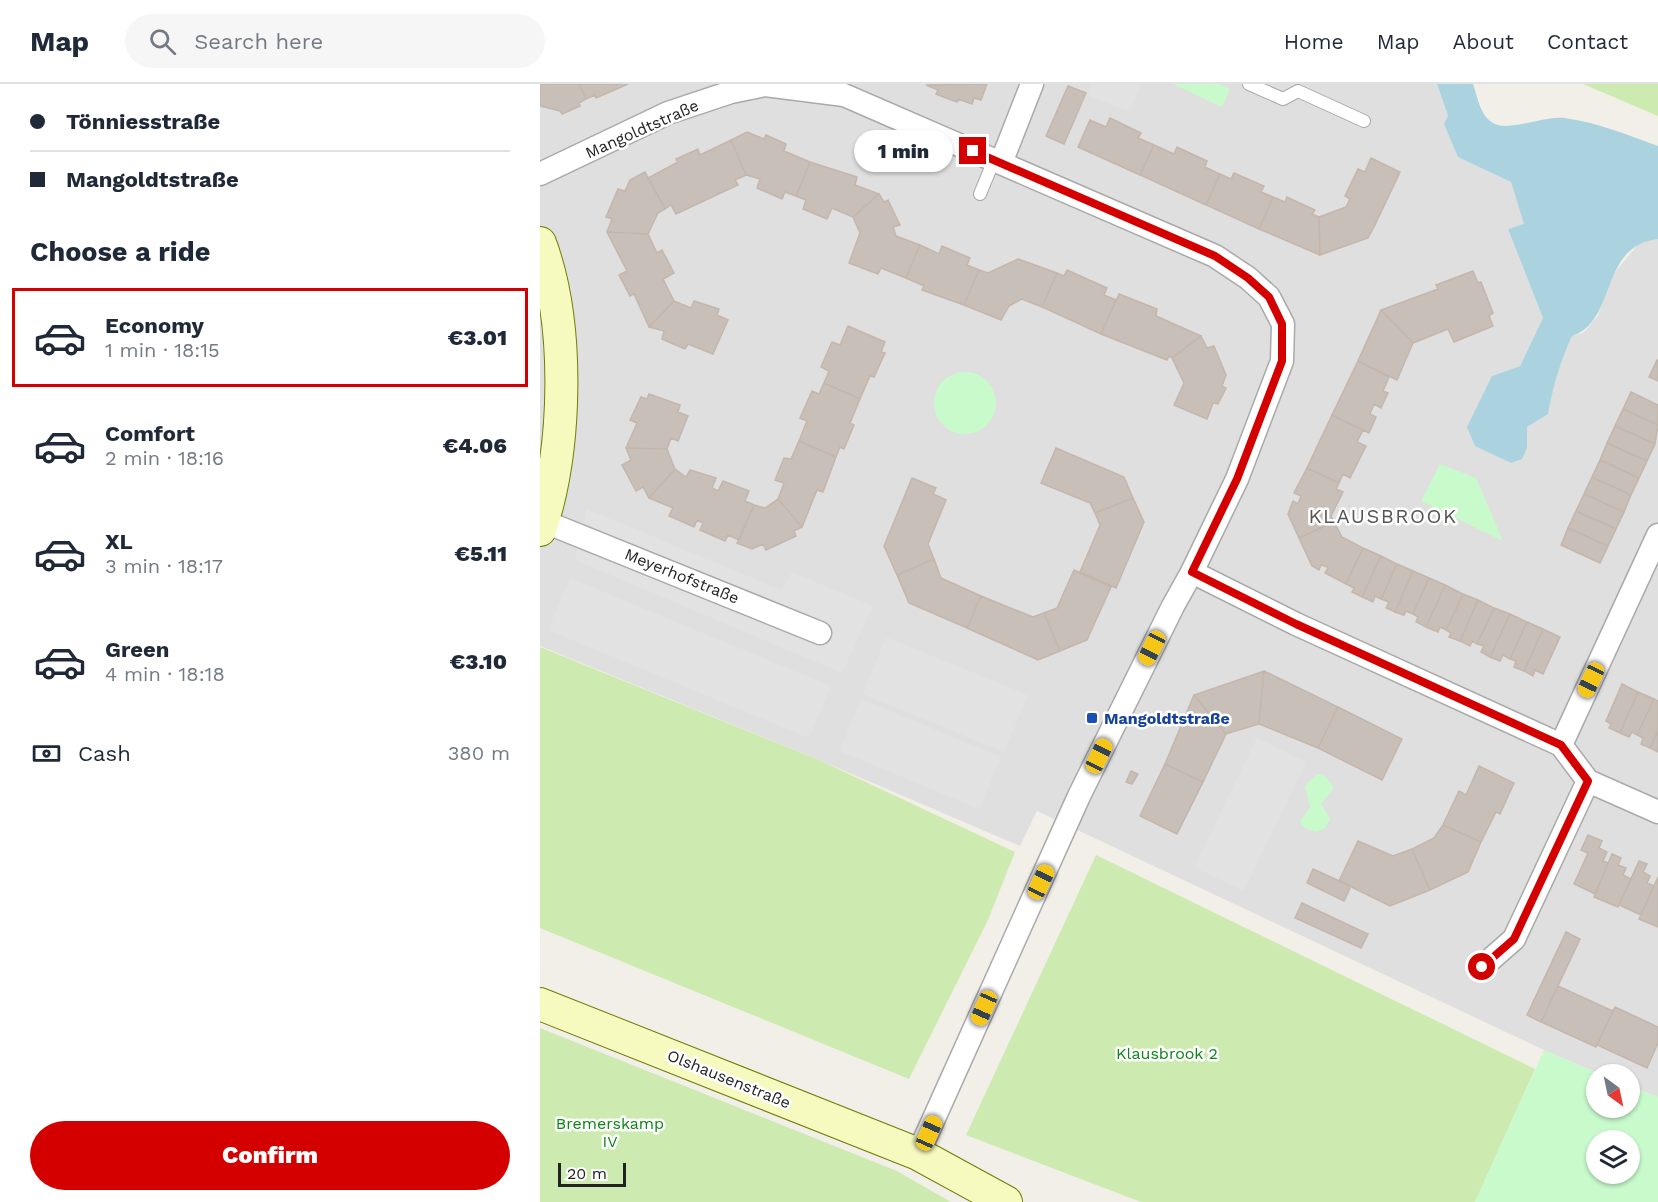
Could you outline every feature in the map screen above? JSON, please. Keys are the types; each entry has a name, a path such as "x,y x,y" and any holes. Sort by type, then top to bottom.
{"street":[{"name":"Mangoldtstraße","path":"540,174 668,113 731,92 765,84 844,95 1215,256 1248,278 1269,297 1282,324 1282,361 1237,479 1079,796 918,1154"},
{"path":"997,162 1032,84"},
{"path":"540,243 558,312 562,405 542,526"},
{"name":"Meyerhofstraße","path":"542,526 820,633"},
{"path":"1561,745 1658,535"},
{"path":"1192,572 1296,624 1561,745 1588,781 1658,812"},
{"path":"1482,967 1514,939 1588,781"},
{"name":"Olshausenstraße","path":"540,1004 918,1154 1006,1202"}],"lane":[{"path":"1249,84 1283,99 1298,91 1364,121"},
{"path":"980,194 997,162"}],"shaded area":[{"path":"540,84 1437,84 1458,156 1511,182 1525,224 1508,229 1543,318 1520,366 1492,376 1527,427 1548,414 1553,384 1572,336 1583,333 1598,316 1611,277 1640,242 1658,239 1658,1097 1640,1090 1640,1064 1586,1064 1586,1068 1037,811 1020,846 819,760 540,646"},
{"path":"1091,84 1141,84 1130,112 1087,95"},
{"path":"587,509 781,590 792,572 873,606 842,673 575,560"},
{"path":"570,578 831,686 809,738 548,630"},
{"path":"886,637 1028,695 1004,752 863,694"},
{"path":"861,699 1001,757 979,809 840,751"},
{"path":"1257,738 1306,762 1244,891 1194,867"}],"green space":[{"path":"1173,84 1219,84 1230,89 1222,107"},
{"path":"1583,84 1658,84 1658,116"},
{"path":"965,372 987,381 996,403 987,425 965,434 943,425 934,403 943,381"},
{"path":"1440,464 1476,478 1503,541 1421,501"},
{"path":"540,647 819,760 1015,852 988,920 909,1079 540,928"},
{"path":"1317,774 1325,776 1334,788 1321,804 1330,819 1325,828 1317,832 1304,828 1300,822 1310,807 1305,786"},
{"name":"Klausbrook 2","path":"1096,855 1535,1069 1475,1202 1141,1202 966,1135"},
{"name":"Bremerskamp IV","path":"540,1028 897,1171 951,1202 540,1202"},
{"path":"1544,1050 1586,1068 1586,1118 1640,1118 1640,1090 1658,1097 1658,1202 1475,1202"}],"water":[{"path":"1437,84 1473,84 1486,117 1502,126 1564,118 1600,126 1658,146 1658,239 1639,245 1626,255 1596,315 1586,328 1572,336 1557,374 1548,414 1527,427 1527,448 1522,459 1511,463 1475,446 1467,427 1492,376 1520,366 1543,318 1508,229 1524,224 1511,182 1458,157 1444,124 1448,116"}],"building":[{"path":"540,84 579,84 586,99 579,103 580,106 562,114 560,111 540,106"},
{"path":"579,84 628,84 596,98 595,95 586,99"},
{"path":"987,84 981,100 974,98 972,104 958,99 957,102 936,94 938,90 926,85"},
{"path":"1068,86 1086,93 1064,144 1046,136"},
{"path":"1110,118 1141,133 1138,138 1154,145 1140,175 1078,147 1090,120 1106,127"},
{"path":"747,132 764,139 766,135 786,144 784,151 810,162 796,196 785,192 782,199 757,188 760,179 746,175 731,140"},
{"path":"731,140 746,175 735,180 738,185 676,214 671,205 665,209 648,178 678,162 676,159 698,149 700,155"},
{"path":"1154,145 1174,154 1177,147 1207,161 1205,167 1220,174 1206,205 1140,175"},
{"path":"1371,158 1400,172 1375,225 1368,238 1320,255 1319,217 1346,207 1350,199 1345,196 1358,169 1365,172"},
{"path":"810,162 857,177 855,185 879,194 853,217 832,208 827,219 803,209 806,200 796,196"},
{"path":"645,172 665,209 658,213 648,234 607,232 612,219 606,217 618,189 625,191 630,180"},
{"path":"1234,173 1264,186 1261,192 1273,197 1259,229 1206,205 1220,174 1231,179"},
{"path":"879,194 884,202 888,200 900,225 893,227 896,236 920,245 906,278 881,268 878,274 849,263 860,233 853,217"},
{"path":"1273,197 1285,202 1287,197 1315,210 1312,214 1319,217 1320,255 1259,229"},
{"path":"607,232 648,234 657,253 662,250 674,273 663,279 674,301 649,327 634,294 630,296 619,275 627,271"},
{"path":"920,245 939,254 942,246 970,258 967,265 979,270 964,305 922,290 924,286 906,278"},
{"path":"1018,259 1057,273 1042,307 1022,299 1009,306 1001,320 964,305 979,270 988,273"},
{"path":"1067,270 1107,288 1104,295 1116,300 1101,334 1042,307 1057,273 1064,276"},
{"path":"1473,271 1478,283 1481,282 1493,313 1489,316 1493,326 1454,342 1448,329 1413,343 1381,310 1438,289 1436,285"},
{"path":"1119,294 1157,309 1156,316 1201,336 1172,358 1169,356 1167,360 1101,334"},
{"path":"674,301 691,308 694,301 719,309 717,315 728,320 713,354 688,344 685,349 662,339 664,331 649,327"},
{"path":"1381,310 1413,343 1397,380 1358,361"},
{"path":"848,326 885,342 881,352 885,353 874,377 870,376 860,399 824,383 829,371 821,367 832,342 840,345"},
{"path":"1201,336 1207,348 1214,346 1226,375 1222,386 1226,388 1218,404 1213,403 1207,419 1174,405 1184,383 1172,358"},
{"path":"1358,361 1389,377 1383,391 1388,393 1381,408 1374,404 1370,414 1376,417 1369,433 1332,415"},
{"path":"1658,361 1658,381 1649,377"},
{"path":"824,383 860,399 850,423 854,425 844,449 840,447 836,457 799,441 807,421 800,418 812,391 819,394"},
{"path":"1631,392 1658,405 1658,425 1623,409"},
{"path":"649,394 680,405 678,412 688,416 678,441 671,438 667,449 626,448 637,423 630,420 641,397 647,399"},
{"path":"1623,409 1658,425 1655,444 1615,426"},
{"path":"1332,415 1363,430 1357,442 1366,446 1350,478 1343,474 1339,483 1307,468"},
{"path":"1615,426 1655,444 1647,461 1607,443"},
{"path":"799,441 836,457 823,492 817,490 802,527 778,499 784,483 775,480 784,458 791,459"},
{"path":"1607,443 1647,461 1639,478 1600,460"},
{"path":"626,448 667,449 675,469 649,498 643,487 636,491 622,465 631,460"},
{"path":"1056,448 1124,477 1133,498 1095,513 1090,503 1041,483"},
{"path":"1600,460 1639,478 1631,495 1592,477"},
{"path":"1307,468 1339,483 1336,489 1343,492 1331,516 1334,522 1299,538 1288,514 1293,501 1298,504 1301,496 1294,493"},
{"path":"675,469 686,477 690,470 716,478 712,488 718,491 723,481 749,491 745,501 754,505 739,540 728,535 725,541 700,530 703,523 697,520 694,527 669,516 673,508 649,498"},
{"path":"1592,477 1631,495 1624,512 1584,494"},
{"path":"912,478 936,488 933,494 946,500 928,544 934,559 897,575 884,546"},
{"path":"1584,494 1624,512 1616,529 1576,511"},
{"path":"1133,498 1144,522 1116,588 1080,572 1100,525 1095,513"},
{"path":"778,499 802,527 794,531 796,536 766,550 763,544 752,549 737,543 754,505 765,508"},
{"path":"1576,511 1616,529 1608,546 1568,528"},
{"path":"1334,522 1342,537 1363,548 1346,584 1325,573 1328,568 1325,566 1321,565 1319,570 1312,566 1299,538"},
{"path":"1568,528 1608,546 1600,563 1561,545"},
{"path":"1363,548 1381,556 1362,597 1352,592 1354,588 1346,584"},
{"path":"1381,556 1397,564 1381,599 1375,596 1373,602 1362,597"},
{"path":"934,559 941,578 981,596 967,628 909,603 897,575"},
{"path":"1397,564 1413,571 1395,612 1386,608 1389,602 1381,599"},
{"path":"1074,570 1111,587 1087,640 1060,651 1044,613 1057,608"},
{"path":"1413,571 1429,578 1413,614 1406,611 1404,615 1395,612"},
{"path":"1429,578 1445,585 1426,627 1416,622 1418,617 1413,614"},
{"path":"1445,585 1463,594 1446,630 1440,627 1438,632 1426,627"},
{"path":"1463,594 1478,600 1460,641 1449,637 1451,633 1446,630"},
{"path":"981,596 1033,617 1044,613 1060,651 1038,660 967,628"},
{"path":"1478,600 1494,608 1477,644 1472,641 1470,646 1460,641"},
{"path":"1494,608 1510,614 1490,657 1481,652 1484,646 1477,644"},
{"path":"1510,614 1527,622 1510,659 1503,655 1500,661 1490,657"},
{"path":"1527,622 1543,629 1524,671 1514,667 1516,661 1510,659"},
{"path":"1543,629 1560,637 1543,674 1535,670 1533,676 1524,671"},
{"path":"1264,671 1259,724 1226,734 1194,695"},
{"path":"1264,671 1338,707 1318,748 1259,724"},
{"path":"1622,684 1638,692 1620,733 1609,728 1611,724 1606,721"},
{"path":"1638,692 1654,699 1637,735 1632,732 1629,737 1620,733"},
{"path":"1194,695 1226,734 1203,782 1165,764"},
{"path":"1654,699 1658,701 1658,731 1650,748 1641,744 1643,738 1637,735"},
{"path":"1338,707 1402,739 1382,780 1318,748"},
{"path":"1658,731 1658,752 1650,748"},
{"path":"1165,764 1203,782 1177,834 1140,816"},
{"path":"1479,766 1514,783 1500,814 1496,812 1481,842 1443,825 1459,791 1466,795"},
{"path":"1131,771 1138,774 1132,784 1126,782"},
{"path":"1443,825 1481,842 1468,872 1430,890 1412,849 1434,838"},
{"path":"1588,835 1602,841 1599,848 1607,852 1603,861 1608,863 1595,894 1574,884 1588,853 1581,850"},
{"path":"1358,841 1393,856 1412,849 1430,890 1390,906 1339,881"},
{"path":"1612,854 1621,858 1618,865 1626,868 1623,875 1631,879 1618,907 1594,897"},
{"path":"1639,861 1647,864 1643,872 1650,876 1647,883 1654,886 1641,915 1619,905"},
{"path":"1313,869 1351,886 1344,901 1307,883"},
{"path":"1658,877 1658,927 1639,919"},
{"path":"1302,903 1368,934 1361,948 1295,918"},
{"path":"1566,932 1580,939 1541,1022 1527,1015"},
{"path":"1558,986 1613,1011 1596,1047 1541,1022"},
{"path":"1615,1007 1658,1027 1658,1043 1647,1068 1597,1045"}],"place":[{"name":"Mangoldtstraße","path":"1092,718"}],"district":[{"name":"KLAUSBROOK","path":"1383,516"}],"route":[{"path":"973,151 1215,256 1248,278 1269,297 1282,324 1282,361 1237,479 1192,572 1296,624 1561,745 1588,781 1514,939 1482,967"}]}
